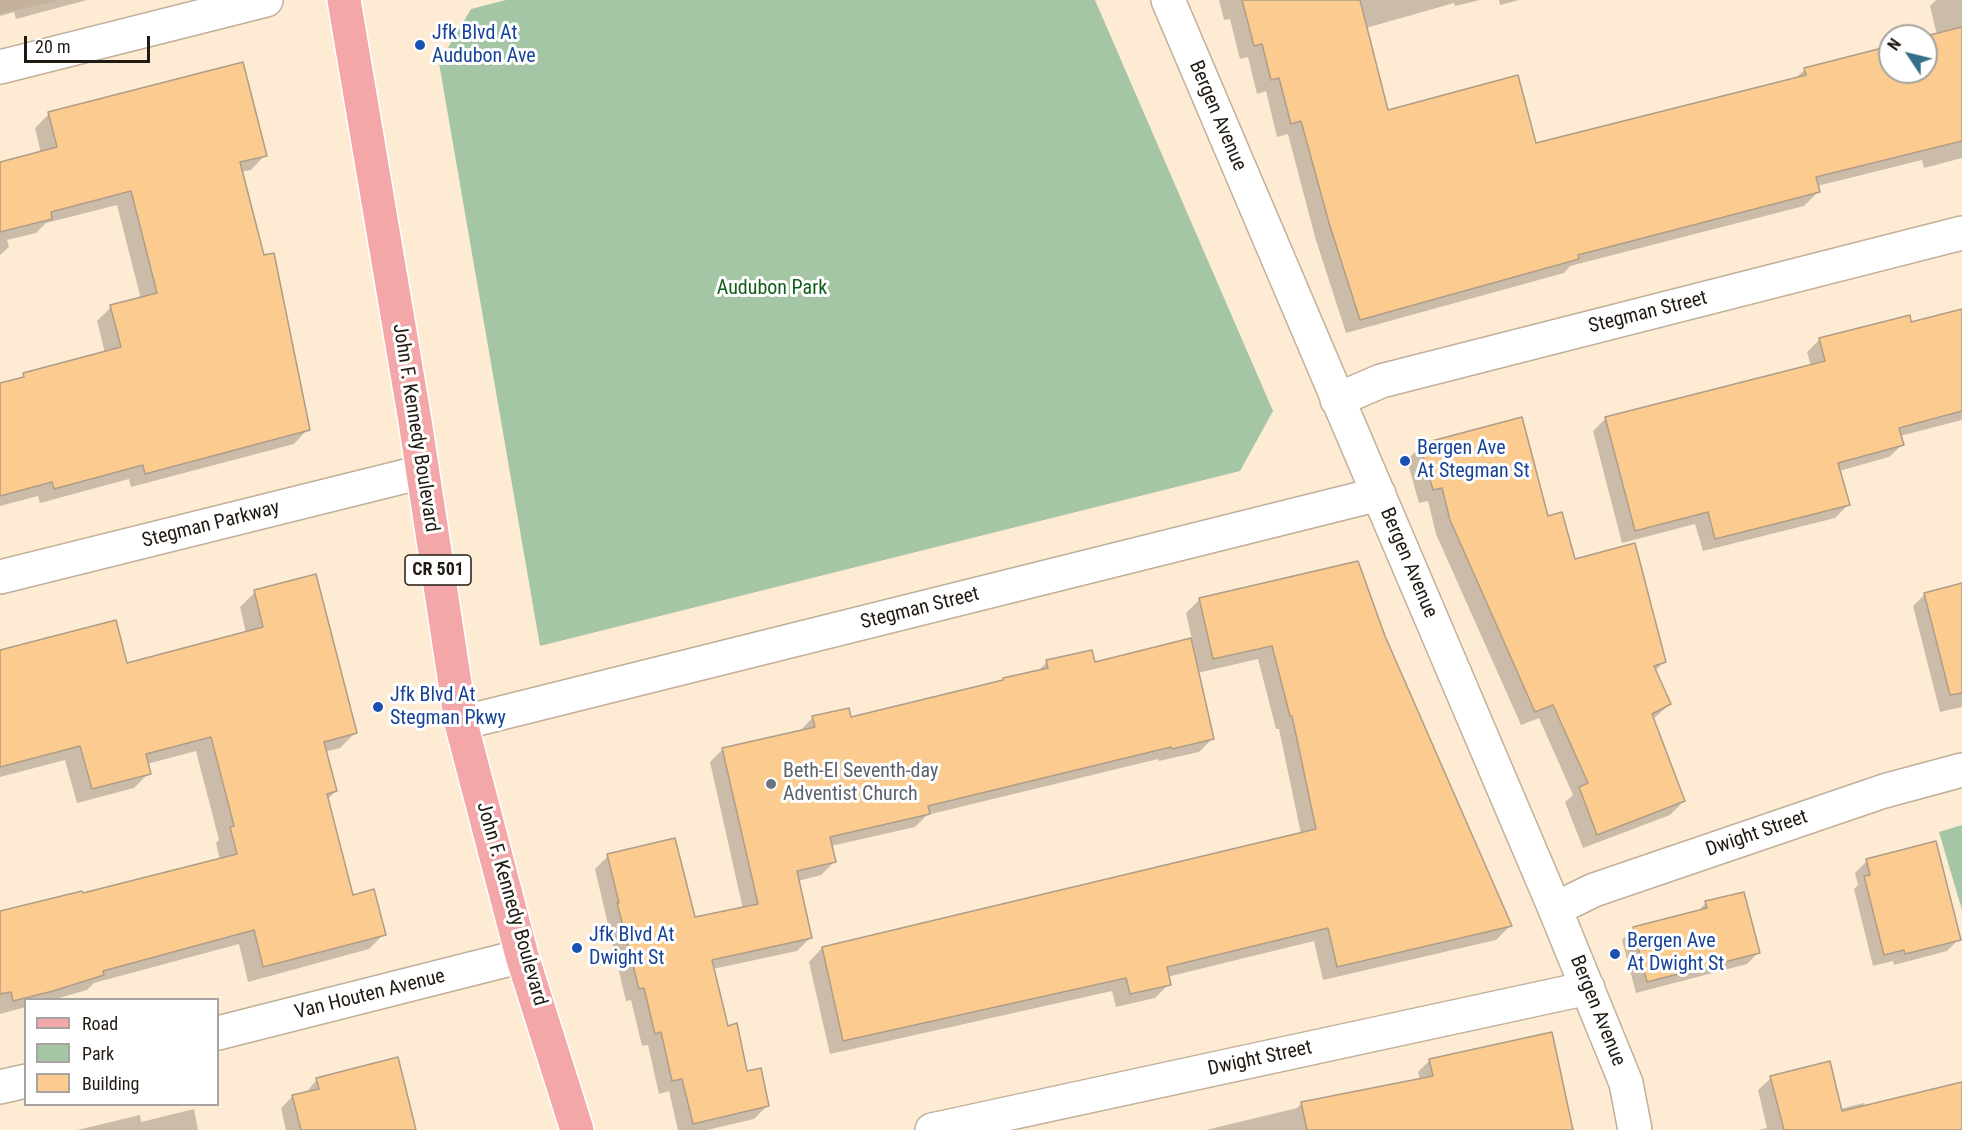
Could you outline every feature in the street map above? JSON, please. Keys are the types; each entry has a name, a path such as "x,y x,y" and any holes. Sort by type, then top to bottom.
{"main road":[{"name":"John F. Kennedy Boulevard","path":"344,0 461,723 522,956 578,1130"}],"street":[{"path":"0,66 266,0"},
{"name":"Bergen Avenue","path":"1168,0 1588,988 1626,1083 1635,1130"},
{"name":"Stegman Street","path":"1337,400 1381,381 1962,233"},
{"name":"Stegman Parkway","path":"0,577 422,472"},
{"name":"Stegman Street","path":"461,723 1379,494"},
{"name":"Dwight Street","path":"1555,909 1594,890 1884,790 1962,770"},
{"name":"Van Houten Avenue","path":"219,1033 522,956"},
{"name":"Dwight Street","path":"932,1130 1588,988"},
{"path":"0,1087 24,1081"}],"shaded area":[{"path":"0,0 60,0 0,14"}],"green space":[{"name":"Audubon Park","path":"506,0 1095,0 1273,411 1240,471 540,646 439,63 471,9"},
{"path":"1962,825 1962,910 1939,832"}],"building":[{"path":"1242,0 1360,0 1388,110 1518,75 1536,143 1806,75 1804,68 1878,49 1878,84 1938,84 1938,33 1962,27 1962,141 1816,177 1820,192 1578,255 1579,259 1360,320 1329,223 1301,121 1291,124 1279,78 1271,80 1262,44 1254,46"},
{"path":"243,62 267,156 240,162 264,255 274,253 310,430 145,474 143,465 54,489 52,482 0,496 0,383 24,377 23,373 121,347 110,305 157,293 131,191 51,212 52,219 0,232 0,162 57,147 48,112"},
{"path":"1962,309 1962,411 1899,428 1904,445 1838,463 1850,505 1715,539 1708,512 1635,531 1605,417 1825,361 1819,338 1910,315 1911,322"},
{"path":"1522,417 1548,516 1562,512 1575,559 1635,543 1666,662 1654,666 1671,704 1652,714 1685,801 1597,835 1579,787 1588,783 1553,705 1535,712 1450,520 1442,488 1433,490 1420,444"},
{"path":"1358,561 1385,636 1512,926 1337,967 1328,928 1167,967 1171,985 1130,994 1126,978 843,1041 822,947 1316,829 1292,716 1290,716 1272,646 1213,659 1199,598"},
{"path":"316,574 357,733 324,742 337,791 327,794 353,895 374,889 386,935 263,967 254,930 103,971 104,975 53,991 13,1001 11,992 0,994 0,911 82,891 83,893 237,854 230,827 234,826 211,737 146,754 151,774 92,789 80,746 0,767 0,650 116,620 127,663 263,627 254,590"},
{"path":"1962,583 1962,693 1950,695 1924,593"},
{"path":"1191,638 1214,739 1172,749 1171,747 928,806 930,814 830,837 836,862 797,871 812,938 712,960 728,1026 737,1023 747,1071 761,1068 769,1106 693,1124 682,1079 672,1081 661,1032 655,1034 644,988 639,989 607,854 675,838 695,917 758,904 722,748 815,727 812,716 849,708 851,717 1048,668 1046,660 1092,650 1095,662"},
{"path":"1936,841 1961,940 1905,954 1904,950 1884,955 1864,876 1870,875 1866,859"},
{"path":"1744,892 1760,953 1647,982 1633,927 1707,908 1705,901"},
{"path":"1552,1032 1573,1130 1307,1130 1301,1102 1433,1076 1429,1059"},
{"path":"398,1057 416,1130 301,1130 292,1095 319,1089 316,1078"},
{"path":"1830,1061 1842,1111 1962,1082 1962,1130 1784,1130 1770,1076"}],"place":[{"name":"Jfk Blvd At Audubon Ave","path":"420,45"},
{"name":"Bergen Ave At Stegman St","path":"1405,461"},
{"name":"Jfk Blvd At Stegman Pkwy","path":"378,707"},
{"name":"Beth-El Seventh-day Adventist Church","path":"771,784"},
{"name":"Jfk Blvd At Dwight St","path":"577,948"},
{"name":"Bergen Ave At Dwight St","path":"1615,954"}]}
